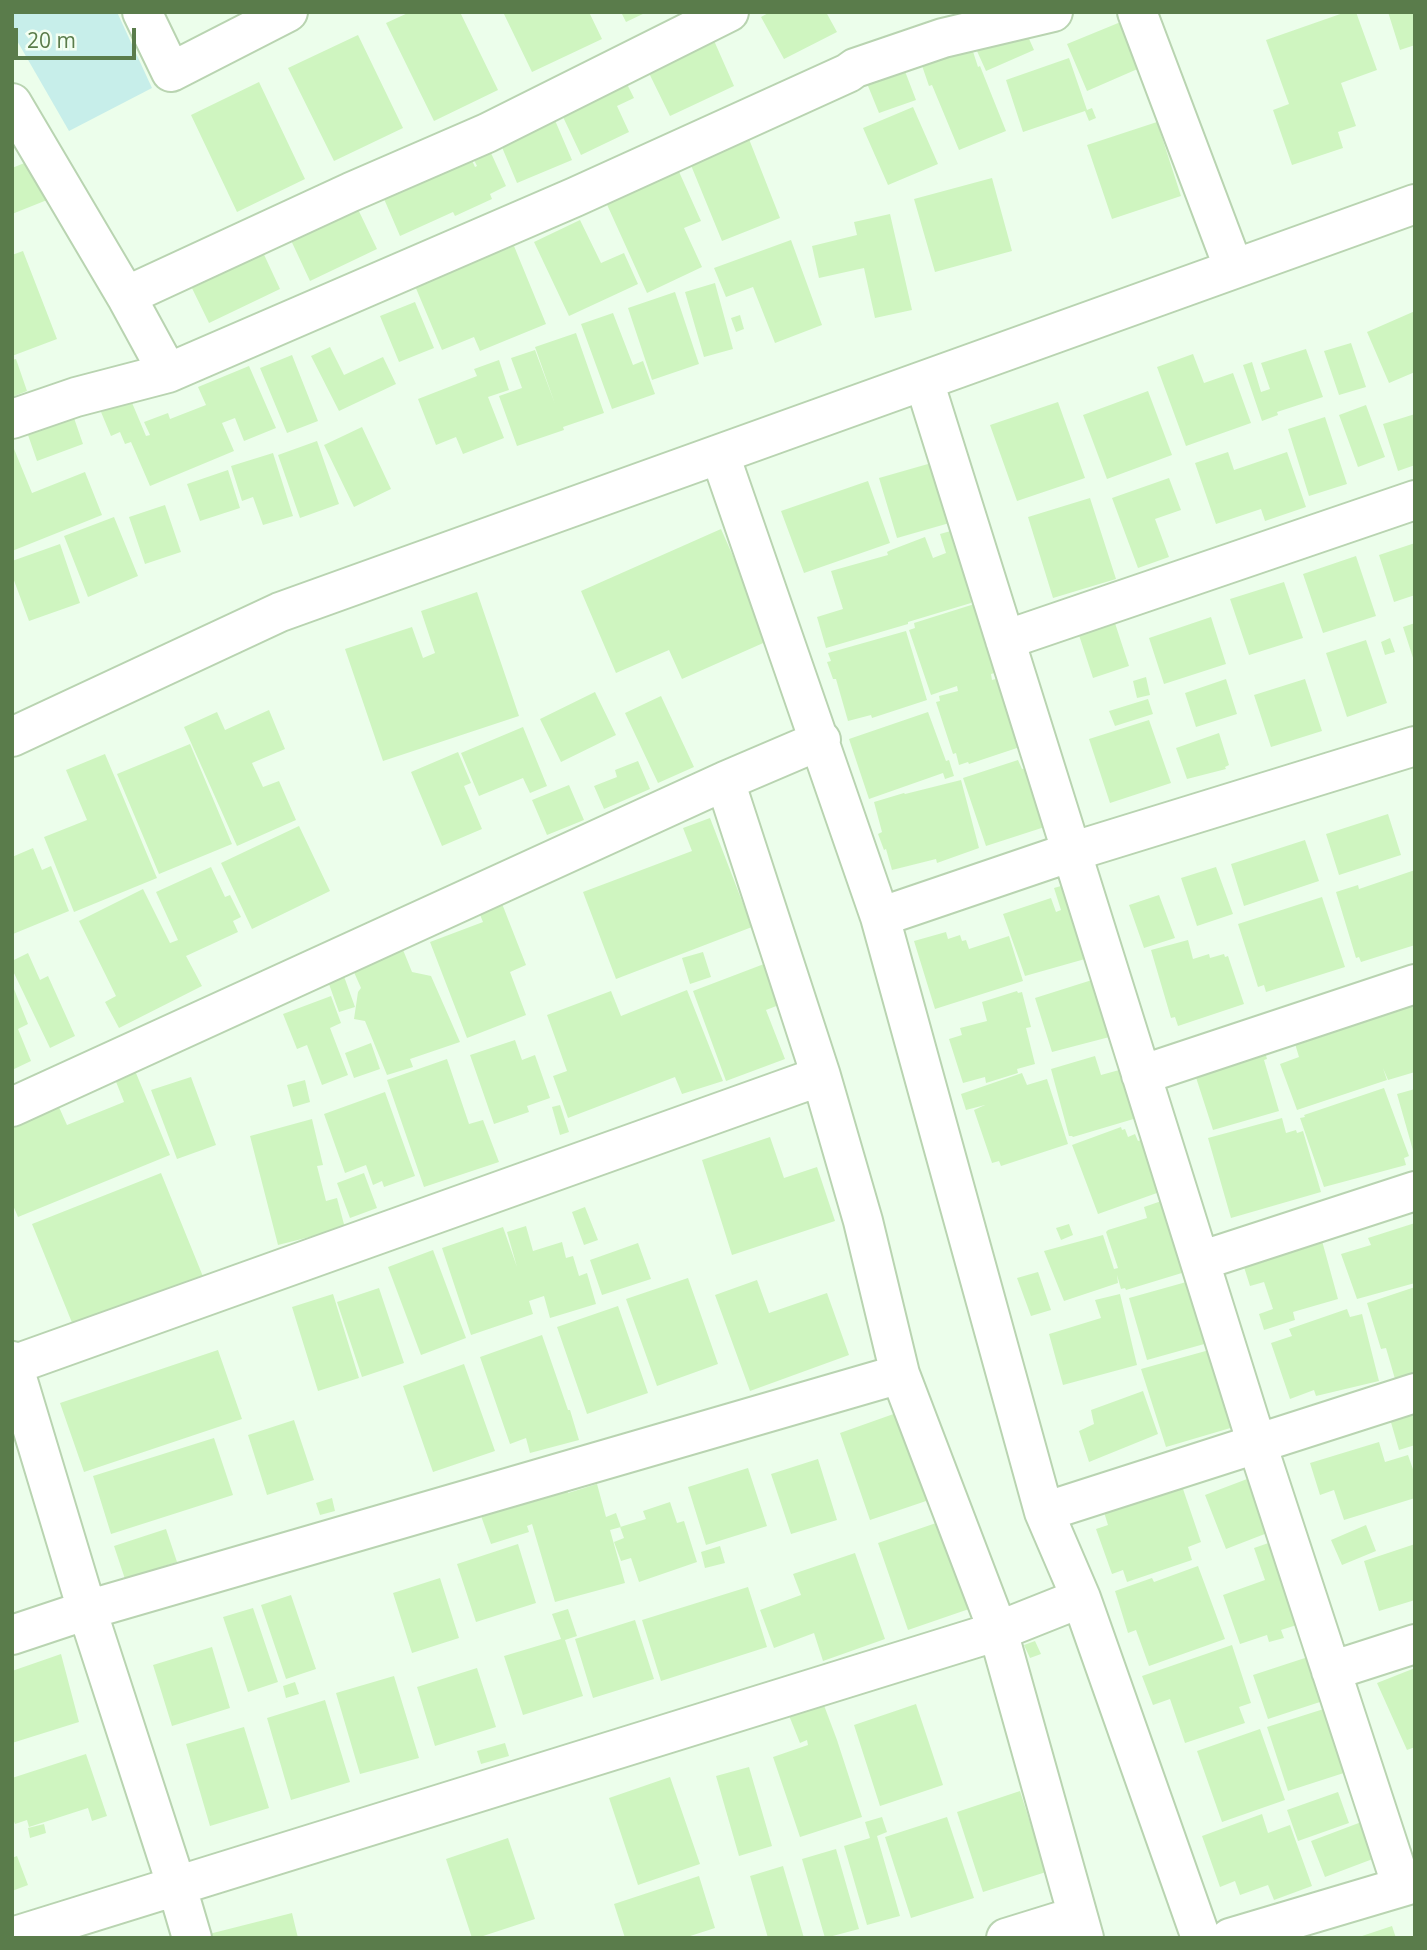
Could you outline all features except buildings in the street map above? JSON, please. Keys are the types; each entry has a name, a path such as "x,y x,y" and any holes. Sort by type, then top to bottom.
{"street":[{"path":"142,12 171,72 288,12"},
{"path":"125,296 487,133 729,12"},
{"path":"12,419 76,397 168,373 575,197 855,68 943,38 1053,12"},
{"path":"1137,12 1234,269"},
{"path":"12,103 168,373"},
{"path":"12,737 280,612 1415,204"},
{"path":"924,381 1258,1444 1332,1671 1408,1885 1230,1938"},
{"path":"720,455 821,740 880,917 1044,1512 1081,1598 1201,1938"},
{"path":"1005,640 1415,500"},
{"path":"12,1107 725,781 821,740"},
{"path":"880,917 1071,852 1415,746"},
{"path":"725,781 821,1076 863,1221 900,1374 998,1631 1081,1927 1006,1938"},
{"path":"1141,1074 1415,984"},
{"path":"191,1938 87,1610 13,1363 821,1076"},
{"path":"1200,1261 1415,1191"},
{"path":"12,1635 87,1610 900,1374"},
{"path":"1044,1512 1415,1393"},
{"path":"12,1937 998,1631 1081,1598"},
{"path":"1332,1671 1415,1644"}],"shaded area":[{"path":"12,12 117,12 152,88 69,131 12,32"}]}
